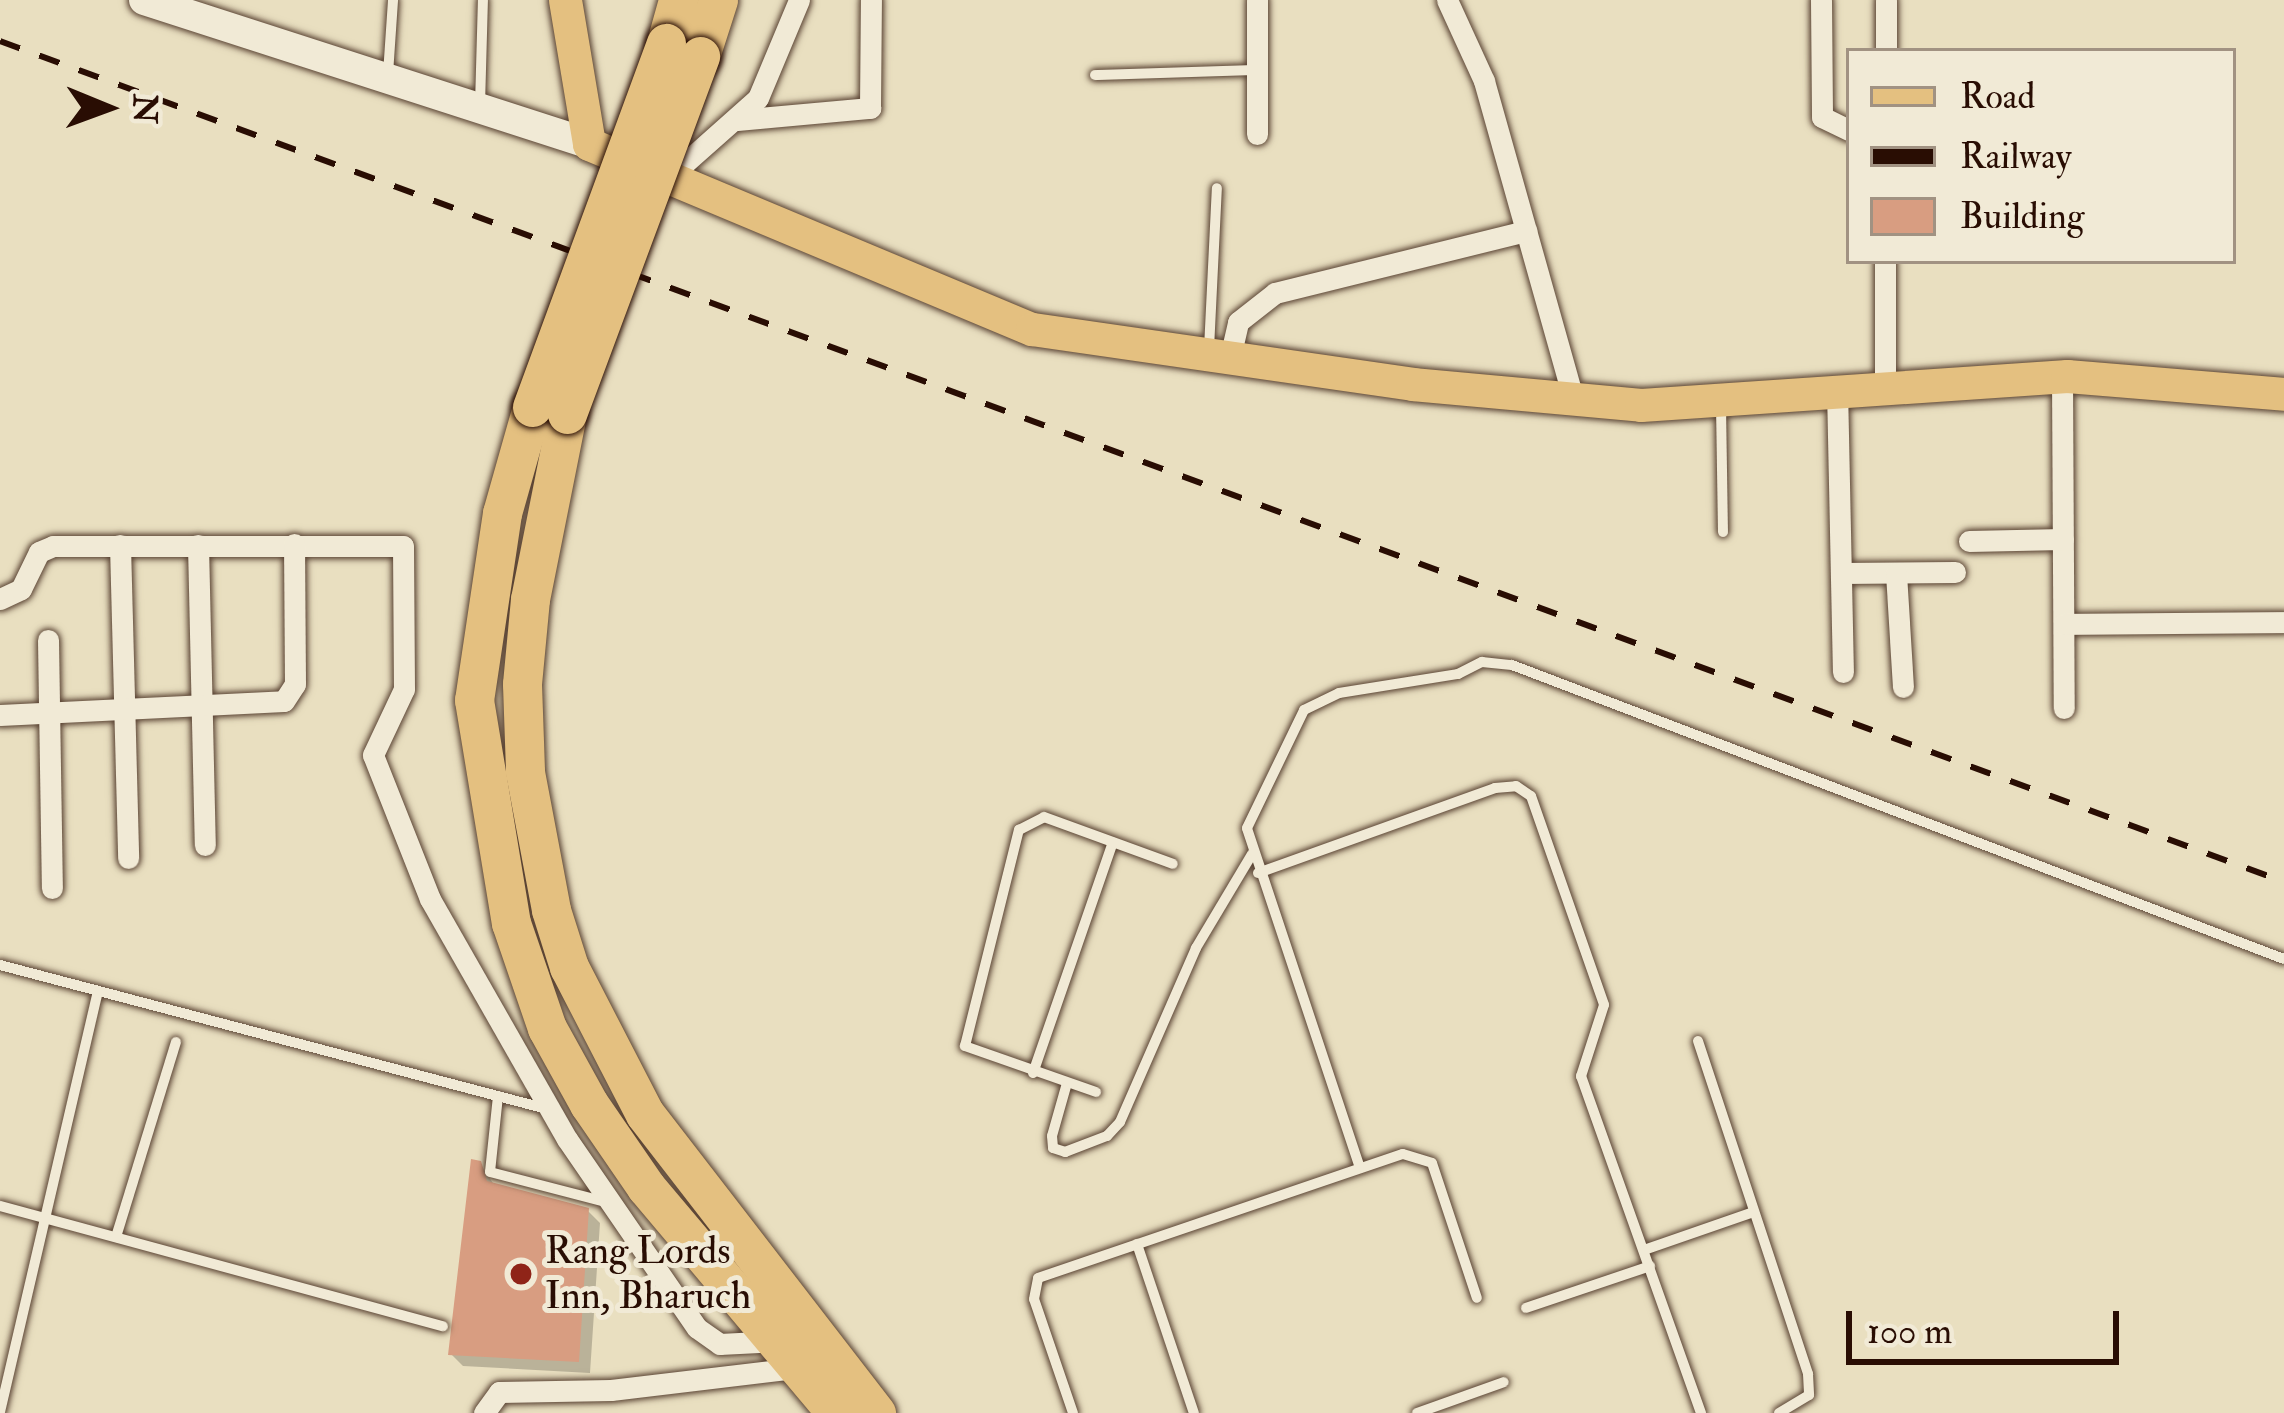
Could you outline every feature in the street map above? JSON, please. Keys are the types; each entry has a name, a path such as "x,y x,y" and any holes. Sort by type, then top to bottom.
{"highway":[{"path":"678,0 683,49"},
{"path":"718,0 683,49 549,410 502,513 475,700 511,923 547,1028 589,1104 646,1187 792,1354 836,1413"},
{"path":"549,410 522,684 525,772 551,910 586,1006 644,1114 876,1413"}],"main road":[{"path":"565,0 589,144"},
{"path":"157,2 479,112 589,144 1032,328 1100,344 1220,351 1412,384 1572,394 1641,405 2062,376 2284,394"}],"street":[{"path":"668,178 737,120 772,78 800,0"},
{"path":"737,120 870,108 871,0"},
{"path":"1257,0 1257,134"},
{"path":"1447,0 1484,81 1572,394"},
{"path":"1821,0 1822,117 1846,129"},
{"path":"1886,0 1886,48"},
{"path":"1220,351 1238,322 1275,292 1526,231"},
{"path":"1885,264 1885,386"},
{"path":"2062,376 2064,708"},
{"path":"1837,388 1843,672"},
{"path":"1969,541 2063,538"},
{"path":"0,599 21,590 38,552 53,546 394,543 406,554 404,689 377,734 374,765 430,898 550,1110 697,1328 720,1344 792,1354"},
{"path":"198,544 205,845"},
{"path":"0,715 284,701 292,694 294,544"},
{"path":"120,545 128,858"},
{"path":"1841,573 1955,572"},
{"path":"1897,573 1903,687"},
{"path":"2064,624 2284,622"},
{"path":"48,640 52,888"},
{"path":"484,1413 499,1392 611,1390 792,1354"}],"lane":[{"path":"388,78 393,0"},
{"path":"479,112 483,0"},
{"path":"1095,75 1257,70"},
{"path":"1217,188 1220,351"},
{"path":"1721,403 1723,532"},
{"path":"1360,1168 1252,854 1252,813 1304,710 1339,693 1502,662 2284,959"},
{"path":"1258,873 1495,788 1516,786 1531,796 1604,1005 1581,1076 1701,1413"},
{"path":"1096,1092 974,1055 963,1033 1019,830 1044,817 1173,864"},
{"path":"1033,1073 1113,842"},
{"path":"1066,1083 1052,1136 1053,1148 1065,1152 1107,1136 1120,1122 1196,948 1252,854"},
{"path":"0,965 550,1110"},
{"path":"0,1412 98,991"},
{"path":"1698,1041 1808,1374 1809,1395 1779,1413"},
{"path":"116,1237 176,1042"},
{"path":"498,1096 490,1172 611,1204"},
{"path":"1072,1413 1033,1286 1137,1244 1403,1154 1432,1163 1477,1298"},
{"path":"0,1206 443,1326"},
{"path":"1644,1250 1754,1212"},
{"path":"1137,1244 1194,1413"},
{"path":"1526,1308 1650,1266"},
{"path":"1417,1413 1504,1382"}],"building":[{"name":"Rang Lords Inn, Bharuch","path":"471,1159 481,1161 487,1181 589,1208 579,1362 448,1355"}],"railway":[{"path":"0,41 2284,882"}],"place":[{"name":"Rang Lords Inn, Bharuch","path":"521,1274"}]}
